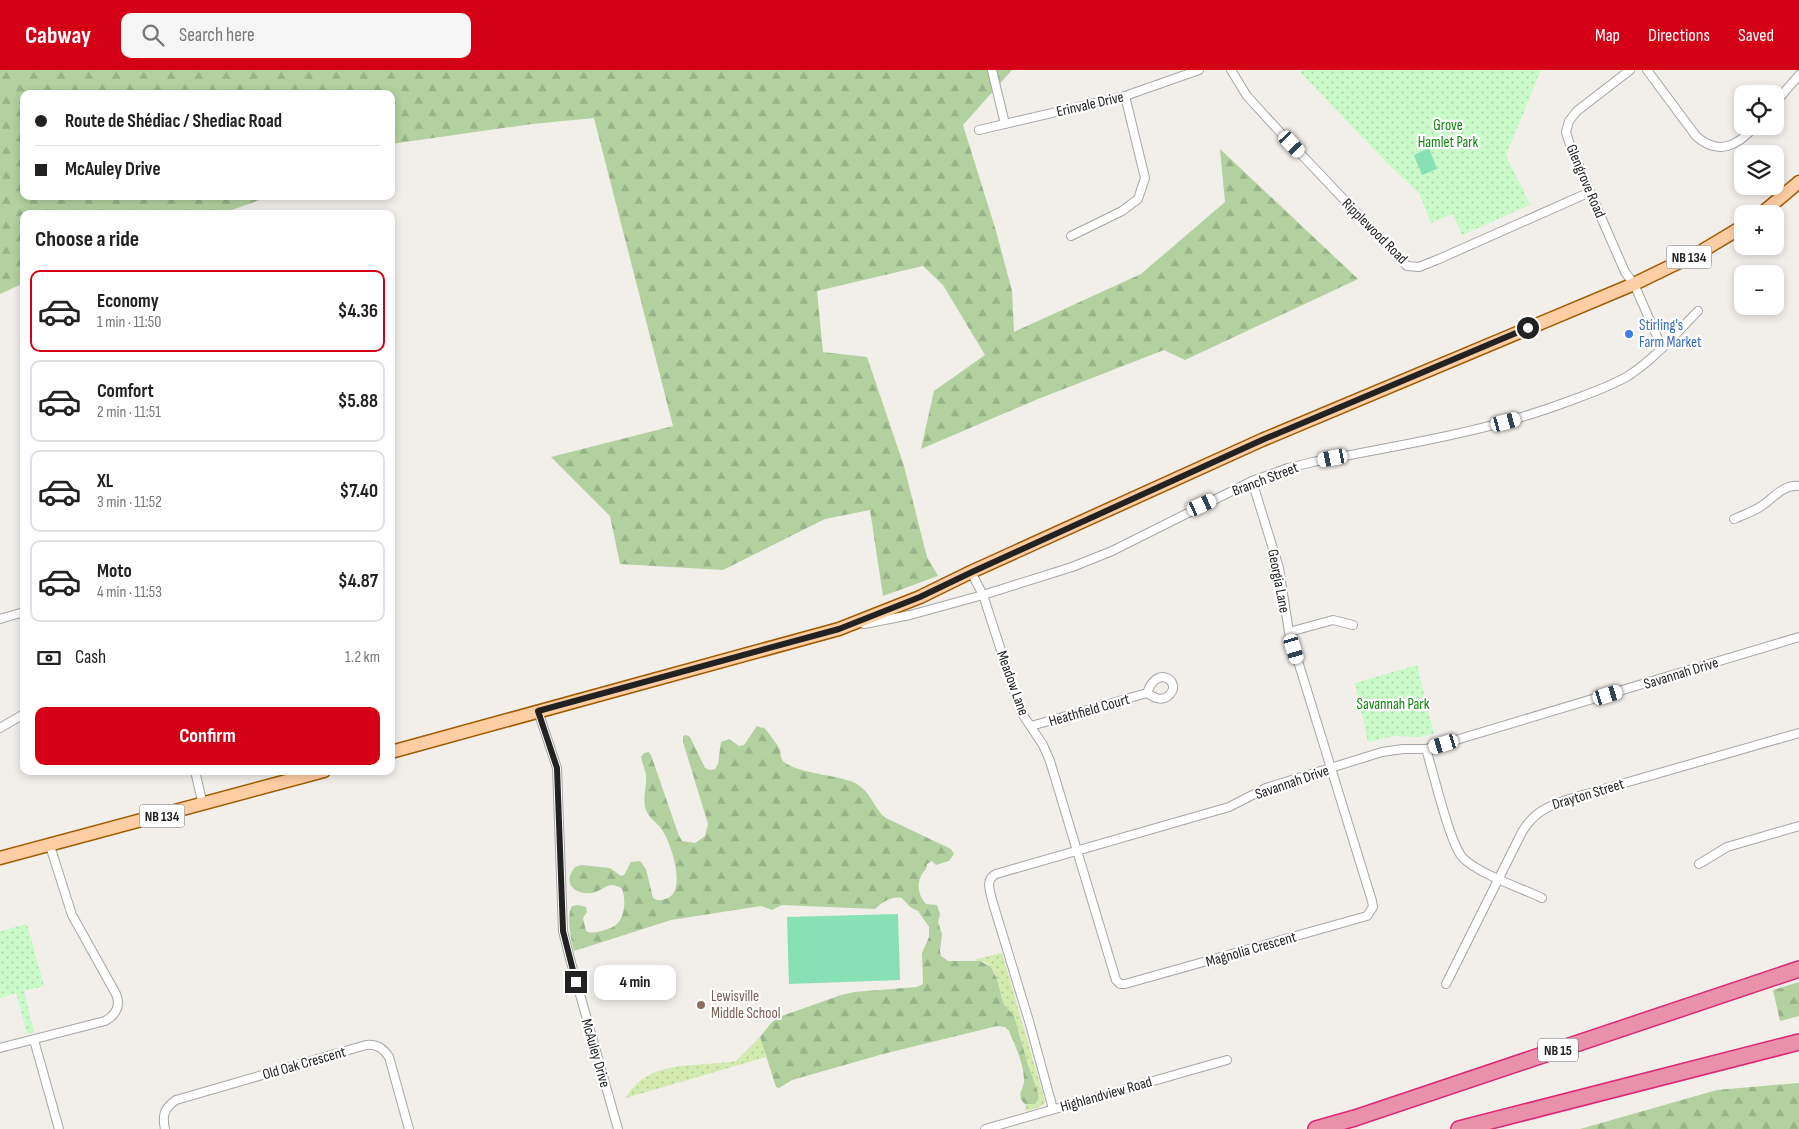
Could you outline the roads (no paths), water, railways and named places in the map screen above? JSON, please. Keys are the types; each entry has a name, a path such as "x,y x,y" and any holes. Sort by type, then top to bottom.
{"highway":[{"name":"NB 15","path":"1316,1129 1799,969"},
{"path":"1459,1129 1799,1042"}],"main road":[{"path":"1772,205 1799,182"},
{"name":"NB 134","path":"395,751 839,629 920,597 1262,440 1634,284 1711,246 1734,232"},
{"name":"NB 134","path":"0,858 203,805 297,775"}],"street":[{"path":"992,70 1005,124"},
{"name":"Erinvale Drive","path":"980,130 1125,96 1199,70"},
{"name":"Ripplewood Road","path":"1231,70 1248,96 1279,131 1406,266 1419,267 1439,259 1590,192"},
{"name":"Glengrove Road","path":"1630,70 1577,110 1567,126 1570,145 1625,272 1634,284"},
{"path":"1646,70 1702,142 1718,147 1728,146 1737,143 1748,135"},
{"path":"1784,92 1799,75"},
{"path":"1071,236 1122,211 1138,199 1145,178 1125,96"},
{"path":"1634,284 1662,348"},
{"name":"Branch Street","path":"839,629 910,615 983,596 1072,567 1112,551 1252,482 1288,468 1470,432 1542,412 1628,376 1662,348 1698,311"},
{"name":"Georgia Lane","path":"1252,482 1279,568 1289,632 1330,768"},
{"path":"1734,519 1759,508 1786,488 1792,485 1799,486"},
{"name":"Meadow Lane","path":"972,572 983,596 1021,712 1043,745 1050,762 1076,850"},
{"path":"0,619 20,613"},
{"path":"1289,632 1333,620 1353,625"},
{"name":"Savannah Drive","path":"1053,1109 1029,1021 994,910 988,883 992,876 1228,807 1266,788 1382,752 1426,749 1799,637"},
{"name":"Heathfield Court","path":"1031,726 1146,693"},
{"name":"McAuley Drive","path":"538,711 557,768 563,931 618,1129"},
{"path":"0,728 20,716"},
{"name":"Drayton Street","path":"1446,984 1529,821 1538,812 1553,804 1799,733"},
{"path":"1426,749 1458,852 1470,865 1542,898"},
{"name":"Magnolia Crescent","path":"1076,850 1116,980 1120,984 1367,916 1372,907 1372,901 1330,768"},
{"path":"196,775 203,805"},
{"path":"1699,864 1727,846 1799,826"},
{"path":"0,1048 105,1020 113,1016 118,1004 116,994 72,915 50,846"},
{"path":"34,1040 58,1129"},
{"name":"Old Oak Crescent","path":"165,1129 165,1110 176,1100 366,1044 373,1044 385,1051 388,1057 409,1129"},
{"name":"Highlandview Road","path":"985,1129 1227,1060"}],"place":[{"name":"Stirling's Farm Market","path":"1629,334"},
{"name":"Lewisville Middle School","path":"701,1005"}],"park label":[{"name":"Grove Hamlet Park","path":"1448,134"},
{"name":"Savannah Park","path":"1393,704"}]}
